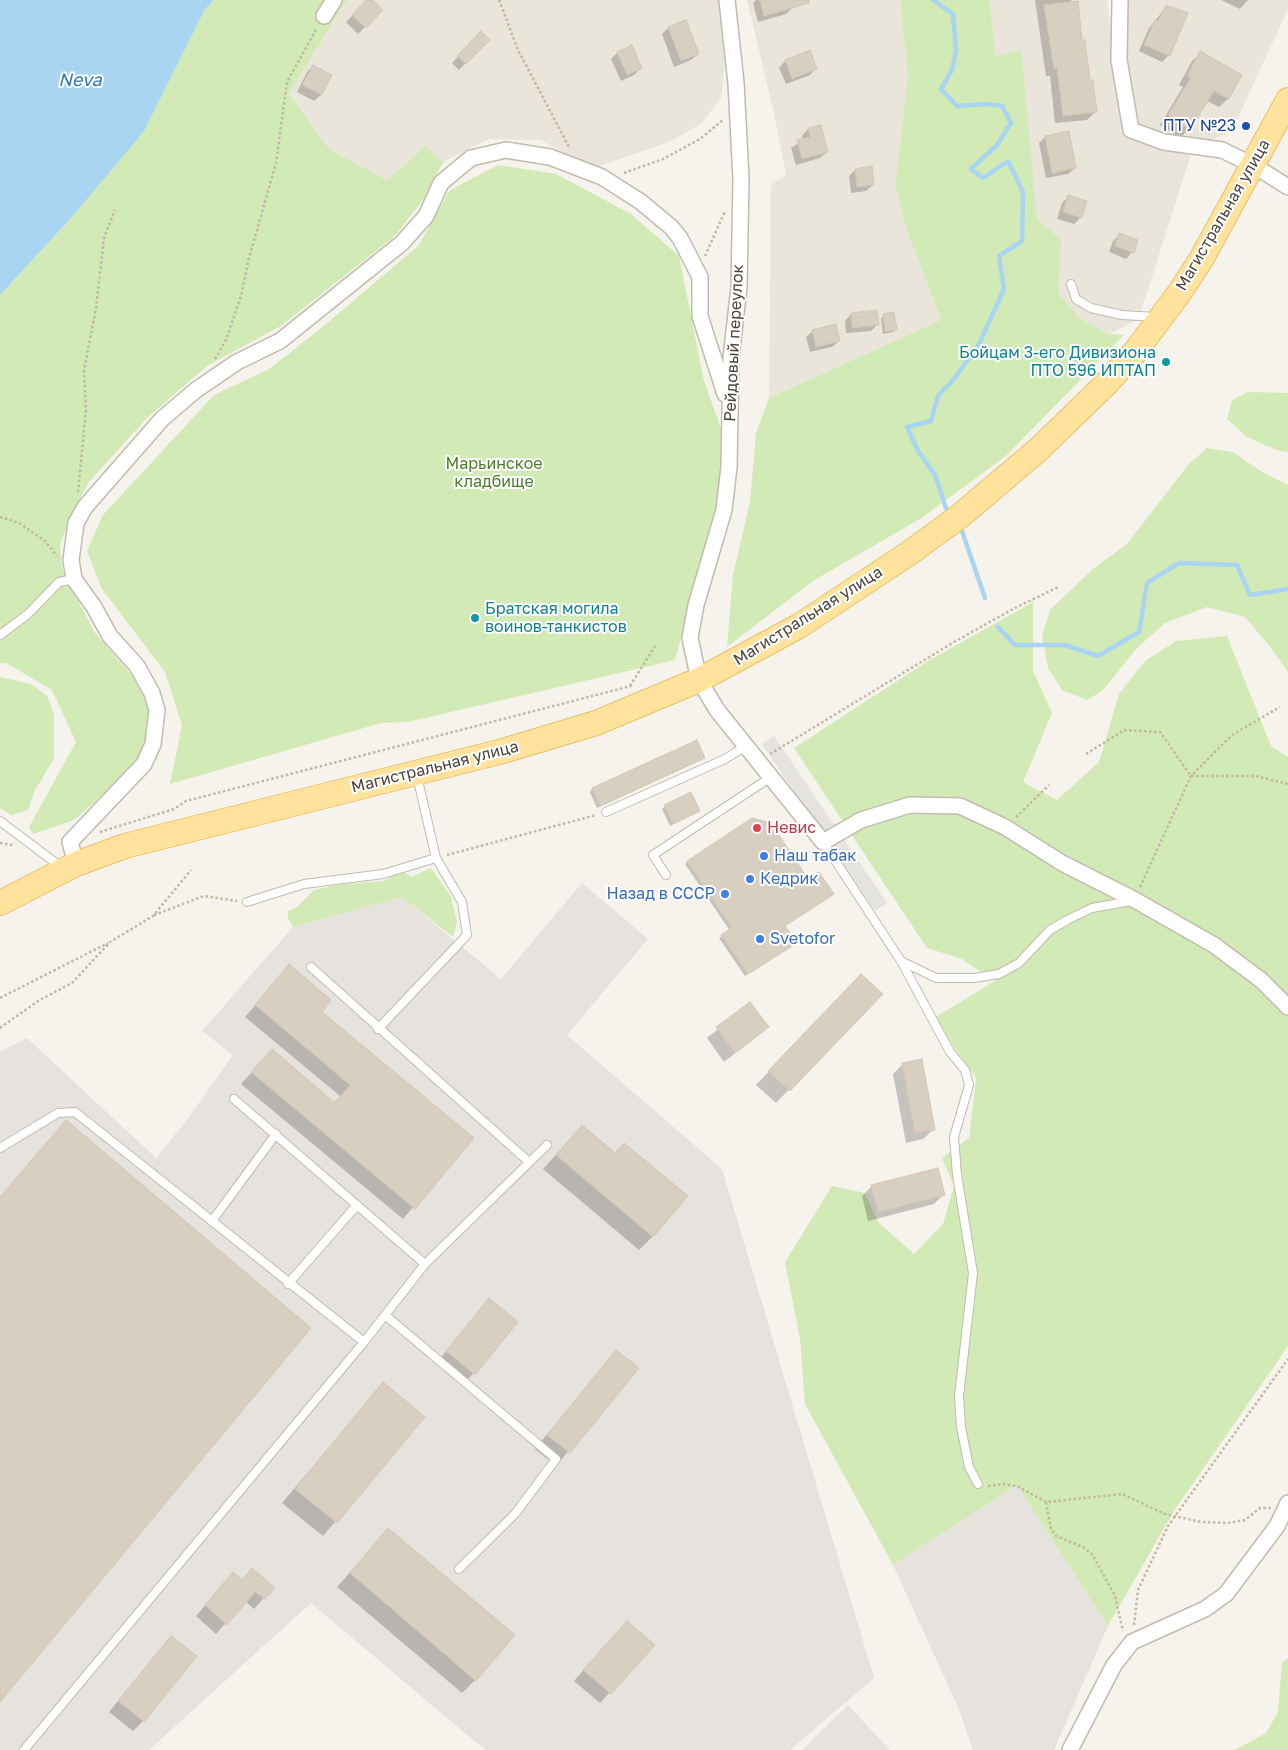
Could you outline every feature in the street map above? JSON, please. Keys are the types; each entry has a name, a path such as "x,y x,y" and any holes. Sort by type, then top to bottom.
{"main road":[{"name":"Магистральная улица","path":"0,903 70,867 125,846 168,833 416,773 555,736 596,722 699,680 799,626 908,554 960,516 1006,479 1070,420 1117,371 1160,318 1202,258 1288,100"}],"street":[{"path":"324,16 334,0"},
{"name":"Рейдовый переулок","path":"727,0 737,105 741,180 739,287 731,358 729,467 724,510 696,605 690,638 699,680 717,710 822,842"},
{"path":"1120,0 1119,60 1131,130 1164,142 1222,150 1253,165 1288,187"},
{"path":"70,867 70,842 144,764 153,744 157,710 152,693 137,666 110,636 74,579 71,560 76,523 85,507 162,419 196,390 237,362 280,341 402,243 426,216 441,183 471,158 506,150 550,157 593,174 642,202 671,227 680,238 700,277 700,316 723,386 729,424"},
{"path":"822,842 861,820 910,806 960,806 1006,827 1062,863 1135,900 1214,945 1260,980 1288,1008"},
{"path":"1070,1750 1114,1665 1130,1644 1205,1609 1226,1594 1277,1526 1286,1506"}],"lane":[{"path":"1071,284 1076,299 1091,308 1122,315 1160,318"},
{"path":"0,635 28,614 59,582 74,579"},
{"path":"606,812 725,758 746,746"},
{"path":"378,1029 467,935 462,902 436,858 416,773"},
{"path":"666,875 653,855 771,778"},
{"path":"0,821 70,867"},
{"path":"822,842 901,961 950,1052 965,1070 969,1084 954,1138 957,1175 974,1273 960,1396 961,1427 969,1467 978,1484"},
{"path":"247,902 304,884 383,874 436,858"},
{"path":"901,961 936,978 974,978 1000,974 1019,963 1050,930 1069,919 1092,908 1135,900"},
{"path":"311,966 378,1029 529,1162"},
{"path":"234,1099 425,1264"},
{"path":"0,1148 58,1113 76,1112 288,1284 364,1342"},
{"path":"212,1221 276,1134"},
{"path":"24,1750 364,1342 425,1264 547,1145"},
{"path":"288,1284 357,1205"},
{"path":"385,1315 556,1459 515,1514 460,1569"}],"path":[{"path":"499,0 518,50 573,154 593,174"},
{"path":"211,365 226,340 241,296 249,258 276,163 287,82 324,16"},
{"path":"623,174 663,159 700,139 722,121 737,105"},
{"path":"700,277 707,250 741,180"},
{"path":"77,498 86,410 84,371 96,308 104,238 115,210"},
{"path":"0,518 19,523 45,541 57,556"},
{"path":"758,761 954,642 1013,609 1058,587"},
{"path":"98,833 174,809 186,801 630,686 655,646"},
{"path":"1135,900 1166,827 1191,776 1232,735 1280,707"},
{"path":"1086,754 1124,730 1160,732 1191,776"},
{"path":"1191,776 1256,776 1288,784"},
{"path":"1006,827 1049,785"},
{"path":"436,858 606,812"},
{"path":"153,916 191,870"},
{"path":"0,998 110,942 153,916 204,896 247,902"},
{"path":"0,1028 38,1001 72,983 110,942"},
{"path":"1130,1644 1138,1590 1168,1526 1288,1359"},
{"path":"978,1484 1017,1486 1046,1502 1122,1494 1165,1514 1201,1522 1228,1524 1245,1520 1260,1508 1286,1506"},
{"path":"1046,1502 1051,1529 1056,1536 1083,1547 1092,1554 1115,1596 1130,1644"}],"shaded area":[{"path":"347,0 718,0 727,42 721,98 701,124 669,142 594,168 540,140 489,139 443,162 424,146 387,180 329,149 289,92"},
{"path":"747,0 900,0 908,76 895,186 906,228 941,320 769,398 771,185 786,175 774,114"},
{"path":"986,0 1107,0 1125,135 1191,154 1139,318 1108,335 1079,319 1055,292 1037,219 1032,189 1021,51 995,56 990,2"},
{"path":"1126,0 1288,0 1288,9 1232,131 1203,144 1134,127 1123,58"},
{"path":"774,736 887,903 875,911 762,744"},
{"path":"582,883 648,939 567,1035 722,1169 874,1678 790,1750 485,1750 311,1603 149,1750 0,1750 0,1052 27,1038 156,1158 186,1121 233,1055 202,1031 293,927 402,897 501,979"},
{"path":"1017,1485 1108,1626 1054,1750 973,1750 958,1707 893,1565"},
{"path":"848,1705 890,1750 802,1750"}],"green space":[{"path":"214,0 347,0 289,93 329,149 387,180 425,146 443,162 424,198 395,236 281,326 207,366 147,418 89,482 73,511 60,544 62,570 95,633 142,687 154,726 134,768 74,820 33,834 29,827 76,742 52,690 6,663 0,663 0,295 71,218 205,9"},
{"path":"900,0 986,0 990,2 995,56 1021,50 1037,219 1061,240 1058,293 1080,319 1108,334 1124,335 1006,456 923,517 813,581 727,647 733,575 750,502 756,433 769,398 941,320 906,228 895,186 908,76"},
{"name":"Марьинское кладбище","path":"498,165 556,174 631,214 679,256 704,381 725,439 717,504 675,660 408,722 381,723 170,784 182,725 165,672 102,589 87,551 103,515 214,395 269,369 319,330 419,245 450,190"},
{"path":"1248,392 1288,393 1288,452 1279,451 1247,437 1227,419 1232,400"},
{"path":"1207,448 1233,452 1262,472 1288,485 1288,672 1245,617 1207,607 1165,623 1137,648 1102,691 1087,700 1062,690 1048,668 1042,636 1050,610 1094,568 1127,544 1188,465"},
{"path":"1033,602 1033,671 1052,713 1023,782 1057,800 1099,762 1119,694 1145,661 1176,641 1227,636 1271,746 1288,757 1288,1346 1174,1511 1108,1626 1017,1485 893,1565 805,1404 800,1339 785,1262 832,1186 865,1193 879,1223 914,1254 943,1224 954,1186 942,1158 969,1138 976,1078 934,1018 995,981 962,959 927,948 794,748 928,661"},
{"path":"0,677 31,684 47,696 54,715 54,759 35,790 28,810 12,815 0,808"},
{"path":"431,868 451,897 457,922 453,937 402,897 293,927 288,918 288,911 296,908 314,890 337,885 383,881 403,871 411,877"},
{"path":"1288,1658 1288,1750 1235,1750 1266,1733 1278,1712 1282,1662"}],"water":[{"name":"Neva","path":"0,0 214,0 205,9 144,131 71,218 0,295"}],"building":[{"path":"366,0 373,0 383,10 366,28 352,15"},
{"path":"760,0 809,0 809,3 764,16"},
{"path":"1078,1 1082,40 1085,40 1090,80 1093,80 1097,112 1063,116 1057,68 1054,69 1044,5"},
{"path":"1166,5 1188,13 1170,56 1144,45 1155,20 1158,21"},
{"path":"686,20 699,54 681,61 668,27"},
{"path":"481,31 490,40 466,64 457,56"},
{"path":"632,45 642,68 627,75 617,52"},
{"path":"810,50 817,69 792,79 785,60"},
{"path":"1200,51 1242,75 1229,99 1214,91 1190,130 1168,115 1191,78 1187,76"},
{"path":"313,65 332,75 322,95 302,85"},
{"path":"821,125 828,152 802,159 797,140 810,137 808,128"},
{"path":"1069,131 1076,168 1052,173 1045,136"},
{"path":"872,166 874,185 857,187 855,169"},
{"path":"1068,195 1087,201 1082,218 1063,212"},
{"path":"1119,233 1138,240 1134,253 1115,246"},
{"path":"877,310 879,325 852,328 851,313"},
{"path":"894,312 897,330 885,332 883,314"},
{"path":"836,324 840,341 816,347 812,330"},
{"path":"697,740 705,758 600,806 592,788"},
{"path":"691,792 700,811 673,824 664,805"},
{"path":"752,818 771,823 808,879 819,872 834,894 785,926 797,943 748,974 721,935 732,928 687,861"},
{"path":"289,964 331,1000 322,1012 474,1138 415,1209 251,1072 272,1049 335,1103 350,1085 255,1005"},
{"path":"861,974 883,994 790,1091 768,1071"},
{"path":"750,1002 769,1027 735,1053 716,1027"},
{"path":"922,1059 935,1130 915,1133 902,1063"},
{"path":"66,1120 311,1328 0,1702 0,1197"},
{"path":"582,1125 615,1153 624,1143 688,1196 653,1237 556,1155"},
{"path":"938,1168 945,1195 878,1212 871,1185"},
{"path":"489,1298 518,1322 475,1375 446,1351"},
{"path":"616,1350 639,1368 570,1453 547,1435"},
{"path":"383,1382 425,1417 337,1523 295,1489"},
{"path":"388,1528 515,1635 476,1681 350,1573"},
{"path":"252,1568 275,1588 265,1599 255,1592 227,1625 205,1605 233,1572 242,1580"},
{"path":"627,1621 655,1645 611,1694 583,1670"},
{"path":"171,1636 197,1656 144,1722 118,1701"}],"waterway":[{"path":"933,0 953,14 956,50 952,70 941,89 957,106 987,104 1002,106 1011,123 997,145 971,169 983,178 1008,161 1023,192 1022,241 999,256 1004,289 980,342 954,379 938,396 931,421 907,427 918,451 935,475 946,508"},
{"path":"962,531 985,598"},
{"path":"998,627 1015,645 1065,645 1098,656 1139,632 1147,583 1179,563 1237,565 1250,595 1288,589"}],"place":[{"name":"ПТУ №23","path":"1246,126"},
{"name":"Бойцам 3-его Дивизиона ПТО 596 ИПТАП","path":"1166,362"},
{"name":"Братская могила воинов-танкистов","path":"475,618"},
{"name":"Невис","path":"757,828"},
{"name":"Наш табак","path":"764,856"},
{"name":"Кедрик","path":"750,879"},
{"name":"Назад в СССР","path":"725,894"},
{"name":"Svetofor","path":"760,939"}]}
